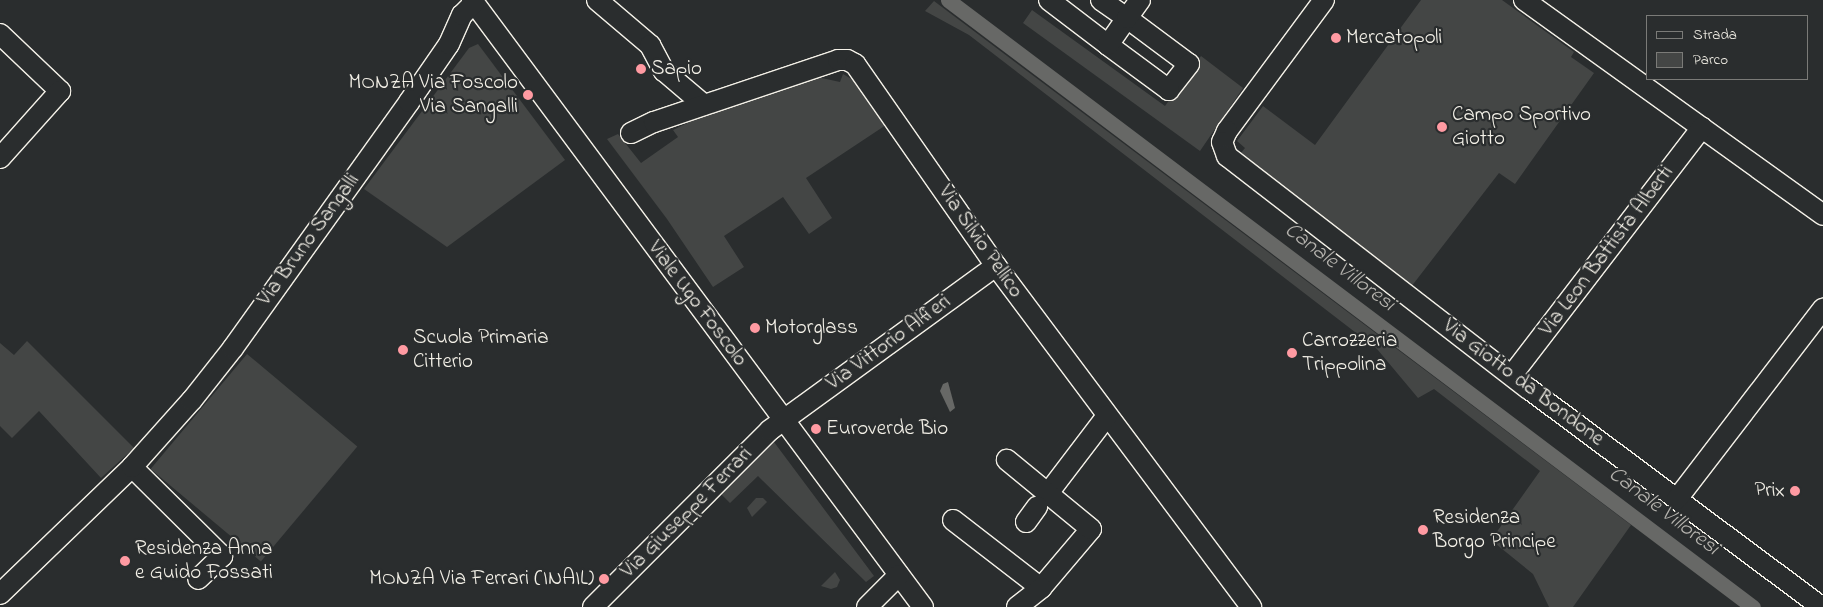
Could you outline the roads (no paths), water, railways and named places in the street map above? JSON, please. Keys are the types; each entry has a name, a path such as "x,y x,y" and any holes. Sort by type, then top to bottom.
{"street":[{"path":"597,0 650,45 664,71 704,105"},
{"path":"1049,0 1170,90 1189,64 1102,0"},
{"path":"1108,45 1140,0"},
{"name":"Via Giotto da Bondone","path":"1324,0 1227,131 1222,142 1227,156 1512,376 1822,607"},
{"path":"1524,0 1823,215"},
{"name":"Viale Ugo Foscolo","path":"473,2 923,607"},
{"name":"Via Bruno Sangalli","path":"0,594 166,432 233,348 449,44 462,15 473,2"},
{"name":"Via Bruno Sangalli","path":"449,44 486,20"},
{"path":"0,34 60,91 0,158"},
{"name":"Via Silvio Pellico","path":"631,133 704,105 838,60 847,60 855,64 996,266 1251,607"},
{"name":"Via Leon Battista Alberti","path":"1512,376 1702,127"},
{"name":"Via Vittorio Alfieri","path":"783,420 996,266"},
{"path":"1677,499 1823,309"},
{"path":"1039,504 1107,416"},
{"name":"Via Giuseppe Ferrari","path":"593,607 756,444 783,420"},
{"path":"1008,460 1039,504 1091,529 1041,588 1017,607"},
{"path":"132,467 222,556 198,579"},
{"path":"953,520 1041,588"},
{"path":"867,607 899,575"}],"waterway":[{"name":"Canale Villoresi","path":"948,0 1753,607"}],"place":[{"name":"Mercatopoli","path":"1336,38"},
{"name":"Sapio","path":"641,69"},
{"name":"MONZA Via Foscolo Via Sangalli","path":"528,95"},
{"name":"Campo Sportivo Giotto","path":"1442,127"},
{"name":"Motorglass","path":"755,328"},
{"name":"Scuola Primaria Citterio","path":"403,350"},
{"name":"Carrozzeria Trippolina","path":"1292,353"},
{"name":"Euroverde Bio","path":"816,429"},
{"name":"Prix","path":"1795,491"},
{"name":"Residenza Borgo Principe","path":"1423,530"},
{"name":"Residenza Anna e Guido Fossati","path":"125,561"},
{"name":"MONZA Via Ferrari (INAIL)","path":"604,579"}]}
